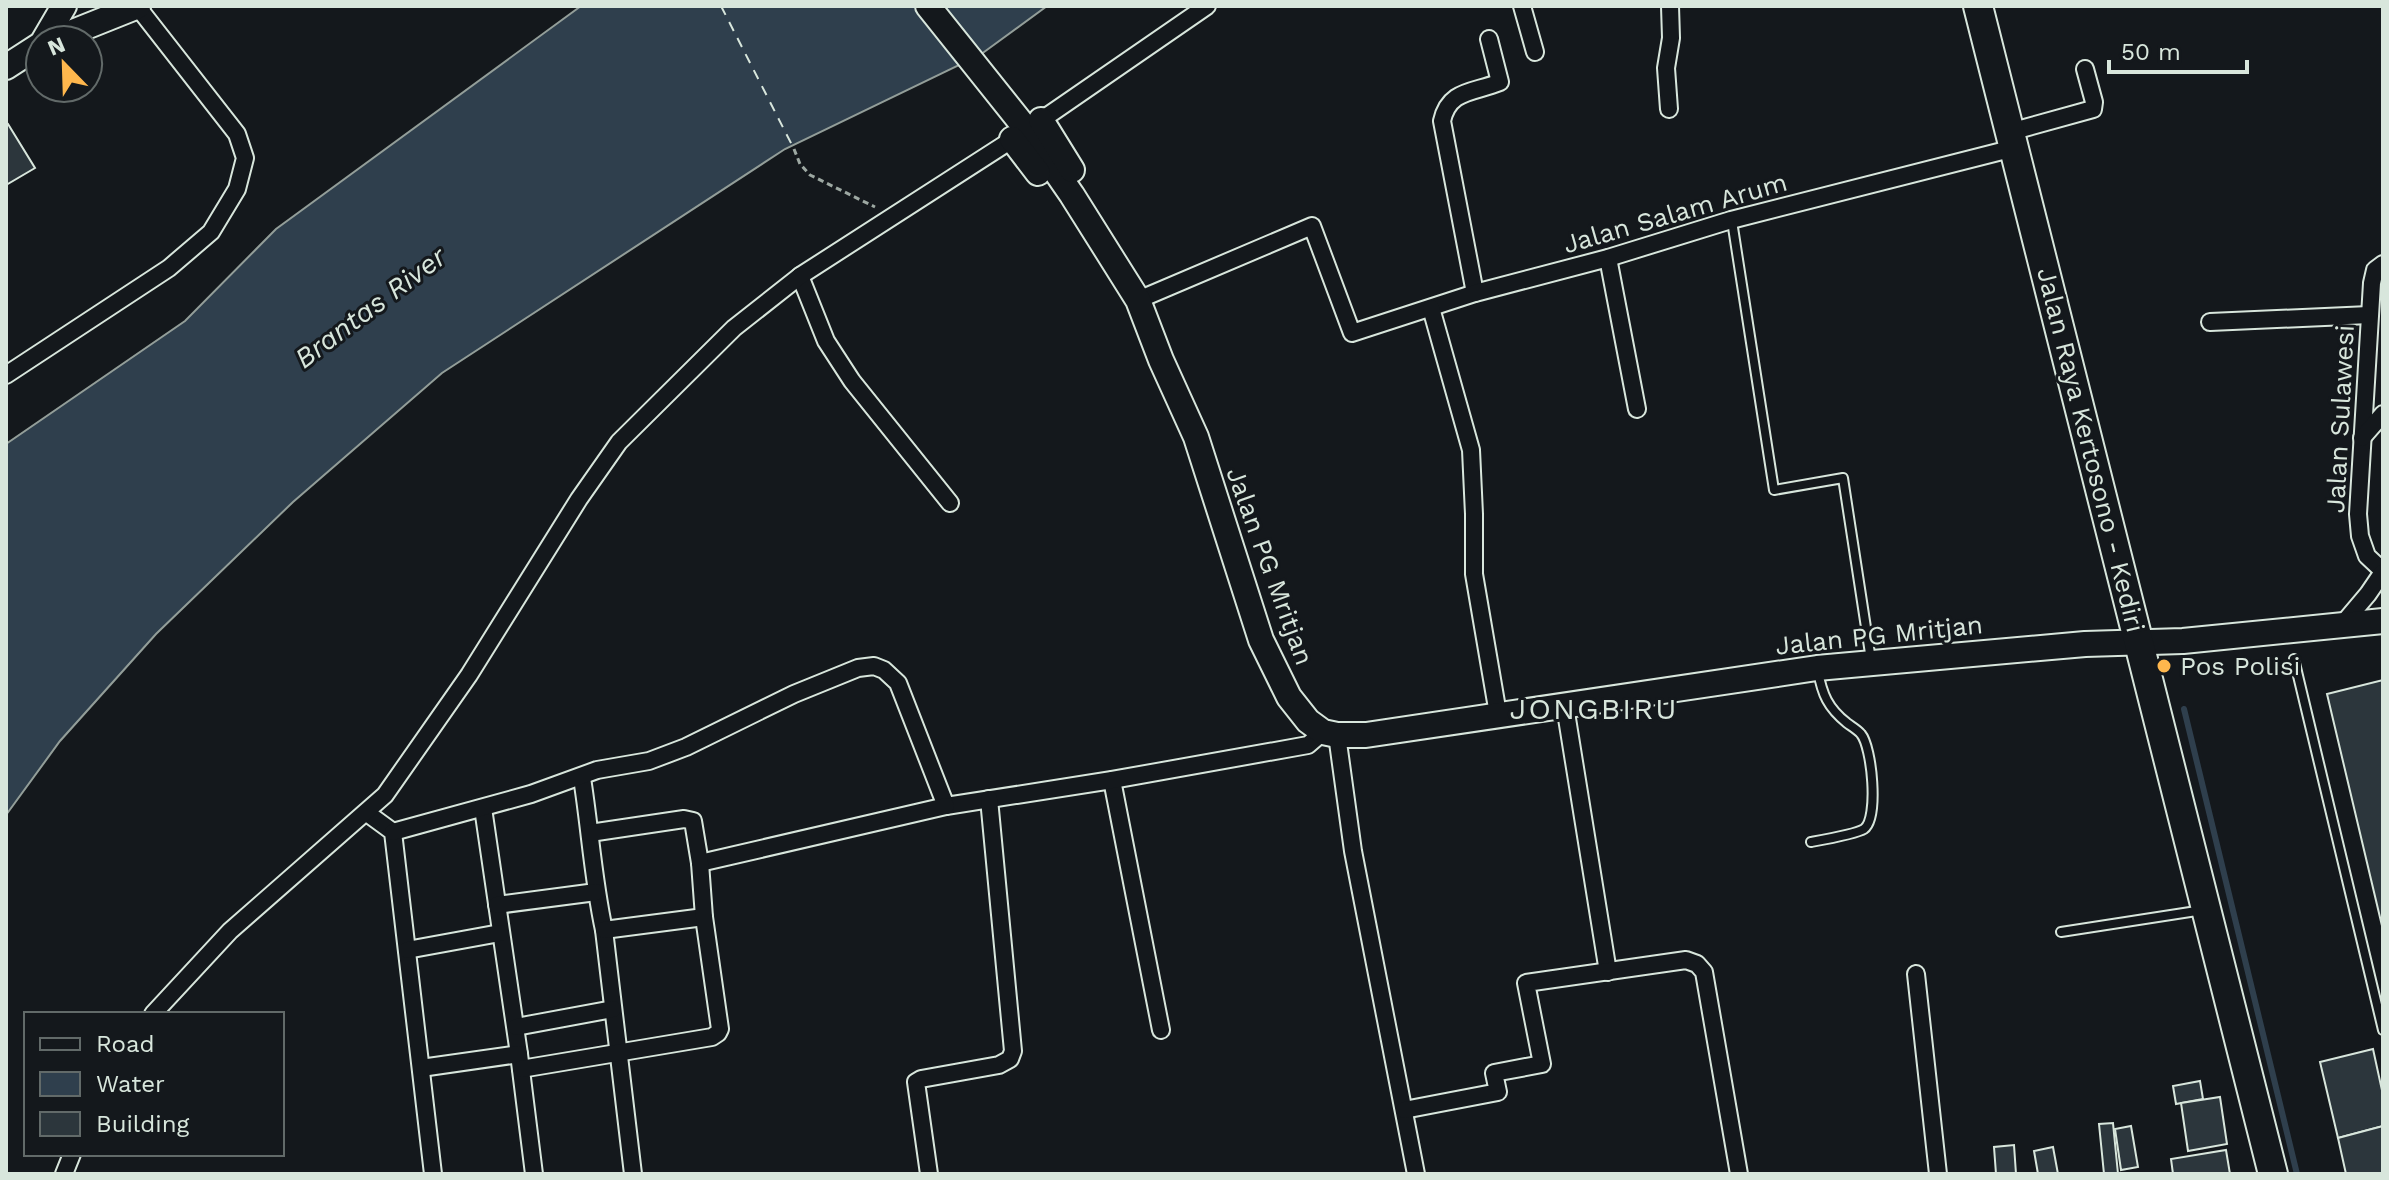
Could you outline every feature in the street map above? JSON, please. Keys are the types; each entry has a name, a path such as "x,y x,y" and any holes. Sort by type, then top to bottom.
{"highway":[{"name":"Jalan Raya Kertosono - Kediri","path":"1978,6 2273,1174"}],"main road":[{"path":"53,24 64,6"},
{"path":"93,24 137,6"},
{"name":"Jalan PG Mritjan","path":"928,6 1027,130 1138,300 1196,437 1261,640 1289,697 1308,721 1330,734 1366,735 1817,668 2085,644 2141,643 2341,626 2379,617"},
{"path":"6,67 24,55"}],"street":[{"path":"6,375 169,268 211,232 237,189 245,158 237,134 137,6"},
{"path":"155,1012 230,931 385,795 469,675 579,499 619,442 734,328 800,276 1027,130 1207,6"},
{"path":"1522,6 1535,52"},
{"path":"1669,109 1666,68 1671,38 1670,6"},
{"path":"1475,293 1442,121 1446,107 1453,99 1500,82 1489,39"},
{"name":"Jalan Salam Arum","path":"1138,300 1312,226 1352,333 1475,293 1608,258 2012,140 2093,109 2085,69"},
{"path":"1608,258 1637,409"},
{"name":"Jalan Sulawesi","path":"2383,264 2375,270 2372,283 2358,514 2360,536 2367,556 2383,572"},
{"path":"800,276 826,341 852,381 950,503"},
{"path":"1431,308 1471,450 1474,574 1498,714"},
{"path":"2210,322 2369,315"},
{"path":"2362,438 2383,414"},
{"path":"2341,626 2383,572"},
{"path":"393,832 582,778 597,770 649,761 686,747 794,694 858,668 874,666 884,670 898,683 946,806"},
{"path":"1565,706 1608,972"},
{"path":"700,863 946,806 1308,745 1330,734 1416,1174"},
{"path":"582,778 596,892 604,930 633,1174"},
{"path":"1112,780 1161,1030"},
{"path":"929,1174 916,1082 999,1065 1010,1059 1013,1051 989,799"},
{"path":"483,808 516,1027 534,1174"},
{"path":"367,813 393,832 433,1174"},
{"path":"421,1068 618,1051 712,1037 718,1033 720,1029 693,821 684,819 590,833"},
{"path":"497,905 596,892"},
{"path":"604,930 704,917"},
{"path":"407,950 500,933"},
{"path":"1404,1110 1498,1092 1494,1073 1542,1064 1526,983 1686,960 1697,964 1704,972 1739,1174"},
{"path":"1916,974 1938,1174"},
{"path":"516,1027 613,1009"}],"lane":[{"path":"1731,220 1774,490 1843,478 1872,663"},
{"path":"2294,659 2383,1030"},
{"path":"1811,842 1863,830 1871,821 1874,806 1868,746 1861,734 1827,704 1817,668"},
{"path":"2061,932 2208,910"}],"path":[{"path":"794,149 800,164 810,175 893,216"}],"water":[{"name":"Brantas River","path":"581,6 1047,6 980,55 785,149 442,373 293,502 156,634 60,741 6,815 6,444 185,321 276,229"}],"building":[{"path":"6,125 35,168 6,185"},
{"path":"2383,680 2383,930 2327,694"},
{"path":"2373,1049 2383,1095 2383,1126 2338,1138 2320,1062"},
{"path":"2200,1081 2203,1099 2176,1104 2173,1086"},
{"path":"2220,1097 2227,1144 2188,1151 2181,1103"},
{"path":"2113,1123 2118,1174 2104,1174 2099,1124"},
{"path":"2131,1126 2138,1167 2121,1170 2115,1129"},
{"path":"2383,1126 2383,1174 2346,1174 2338,1138"},
{"path":"2014,1145 2016,1174 1996,1174 1994,1147"},
{"path":"2053,1147 2058,1174 2038,1174 2034,1151"},
{"path":"2226,1150 2230,1174 2173,1174 2171,1159"}],"waterway":[{"path":"2184,709 2297,1174"}],"ferry route":[{"path":"721,6 794,149"}],"place":[{"name":"Pos Polisi","path":"2164,666"}],"district":[{"name":"JONGBIRU","path":"1594,709"}]}
